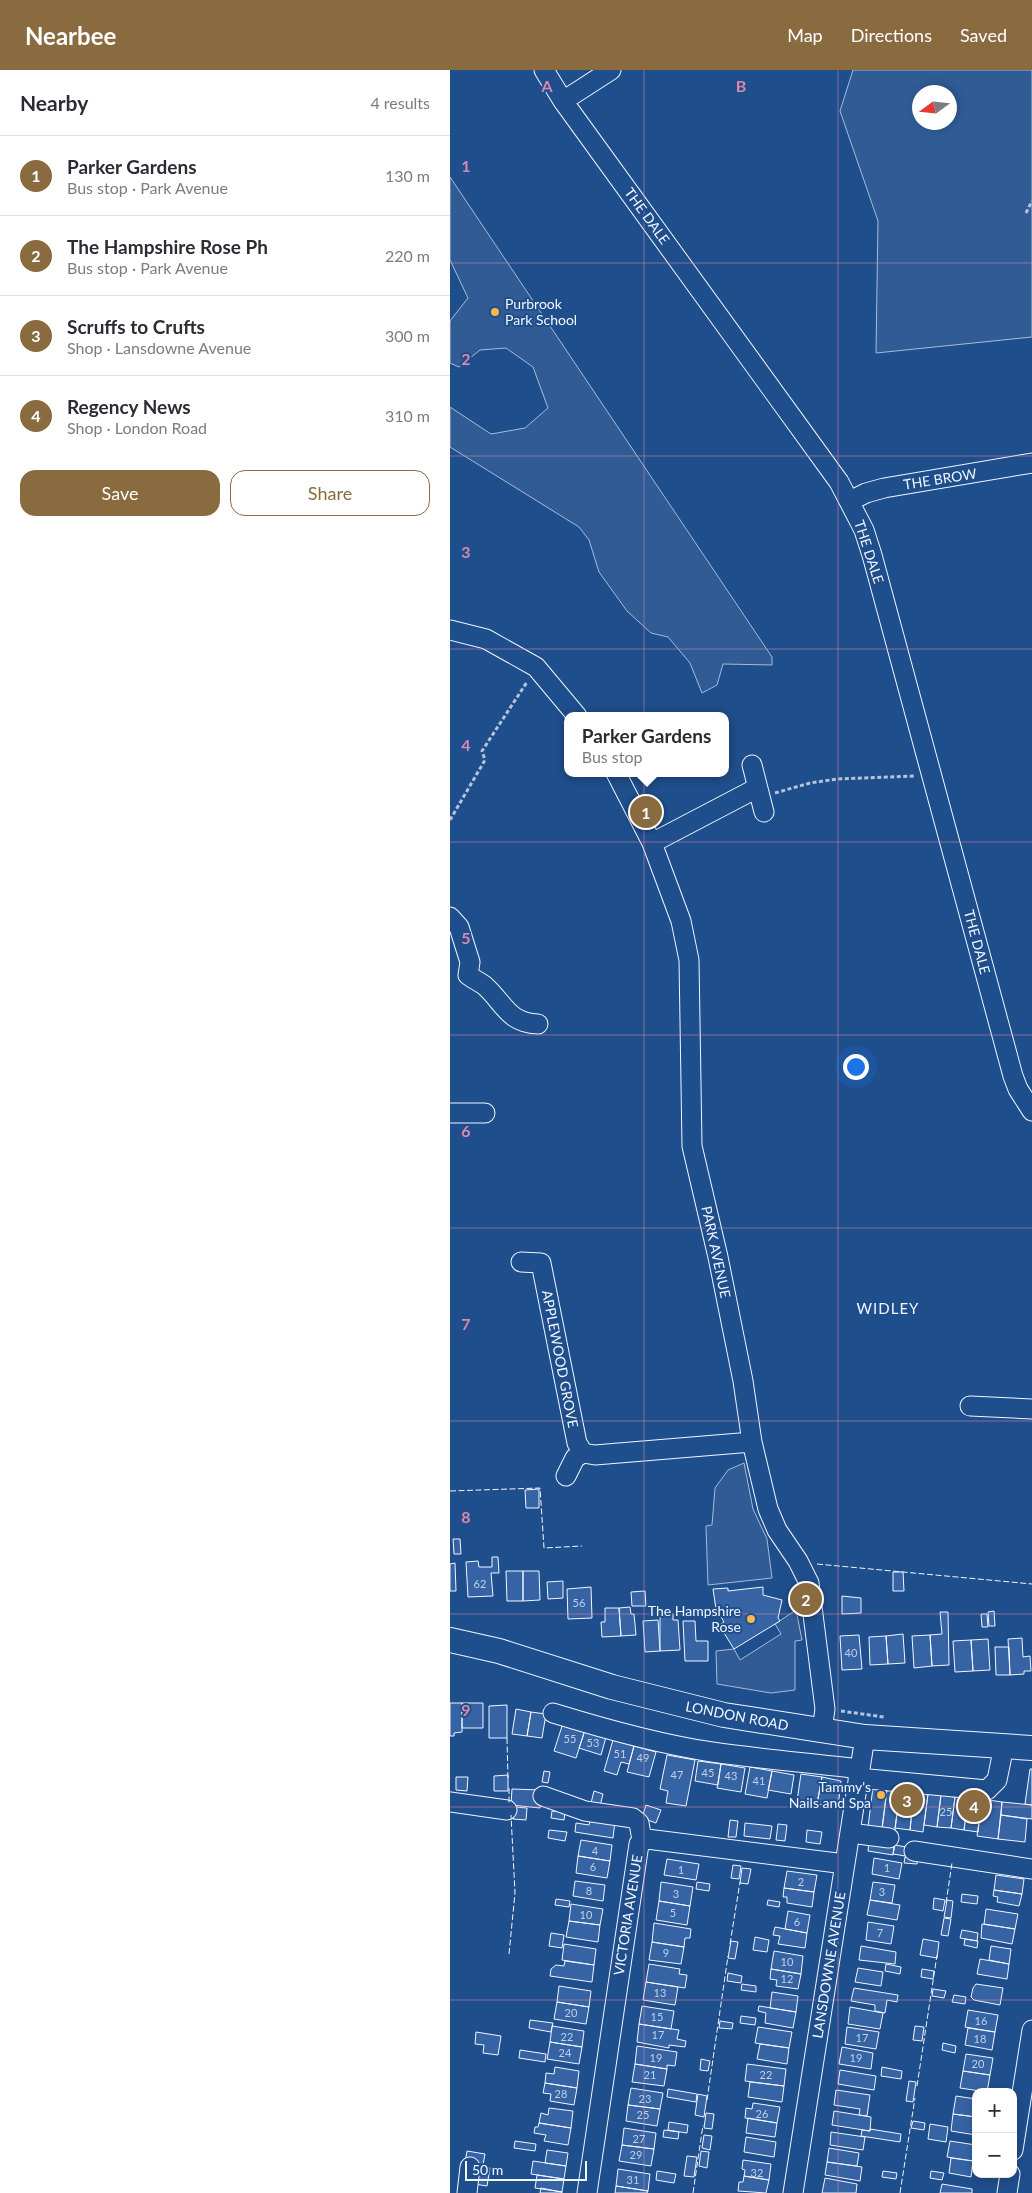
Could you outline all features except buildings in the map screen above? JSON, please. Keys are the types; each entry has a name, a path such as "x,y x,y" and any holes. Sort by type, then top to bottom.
{"main road":[{"name":"LONDON ROAD","path":"450,1640 499,1651 668,1702 724,1715 865,1736 1032,1748"}],"street":[{"name":"THE DALE","path":"544,70 839,482 850,501 872,555 1013,1076 1018,1089 1032,1111"},
{"path":"564,100 611,70"},
{"name":"THE BROW","path":"850,501 866,493 884,488 1032,463"},
{"path":"450,630 486,639 536,667 574,712"},
{"path":"652,842 760,799 752,765"},
{"name":"PARK AVENUE","path":"618,777 652,842 681,921 689,960 692,1146 740,1362 752,1442 768,1509 777,1530 798,1561 809,1583 825,1709 822,1731"},
{"path":"450,917 459,927 470,962 468,975 485,986 514,1018 525,1024 538,1024"},
{"path":"450,1113 485,1113"},
{"name":"APPLEWOOD GROVE","path":"521,1262 542,1255 577,1443 583,1452"},
{"path":"970,1406 1032,1408"},
{"path":"566,1476 575,1458 583,1452 595,1456 752,1442"},
{"path":"553,1713 615,1732 712,1752 987,1790 997,1780 1004,1746"},
{"name":"LANSDOWNE AVENUE","path":"793,2193 865,1736"},
{"path":"543,1796 586,1810 633,1818 639,1824 642,1840"},
{"path":"450,1802 507,1810"},
{"path":"850,1833 890,1838"},
{"name":"VICTORIA AVENUE","path":"587,2193 639,1844 642,1840 845,1864"},
{"path":"914,1851 1032,1869"},
{"path":"1016,2133 1032,2030"},
{"path":"467,2193 470,2167"},
{"path":"1007,2193 1009,2178"}],"path":[{"path":"1026,213 1032,201"},
{"path":"450,820 486,760 482,751 536,667"},
{"path":"760,799 810,783 837,779 931,776"}],"shaded area":[{"path":"853,70 1032,70 1032,337 876,353 878,221 840,111"},
{"name":"Purbrook Park School","path":"450,177 772,657 772,665 723,664 717,685 702,693 690,663 668,637 651,633 627,611 599,572 589,540 579,527 450,447 450,407 491,434 525,428 548,408 533,367 506,348 480,350 459,367 450,363 450,321 468,298 450,260"},
{"path":"744,1463 753,1509 767,1539 772,1578 708,1585 706,1526 712,1525 715,1488 728,1470"},
{"path":"796,1610 802,1640 795,1641 795,1690 771,1693 717,1684 716,1651 734,1649 740,1660 781,1634 775,1624"}],"fence":[{"path":"450,1491 540,1488 544,1548 582,1546"},
{"path":"817,1564 1032,1584"},
{"path":"507,1738 508,1778"},
{"path":"509,1788 509,1803"},
{"path":"509,1954 515,1893 511,1815"},
{"path":"946,1903 952,1863"},
{"path":"730,1944 740,1882"},
{"path":"917,2086 937,1955"},
{"path":"707,2100 728,1956"},
{"path":"900,2193 915,2098"},
{"path":"693,2193 703,2125"}],"place":[{"name":"Purbrook Park School","path":"495,312"},
{"name":"Parker Gardens","path":"646,812"},
{"name":"The Hampshire Rose Ph","path":"806,1599"},
{"name":"The Hampshire Rose","path":"751,1619"},
{"name":"Tammy's Nails and Spa","path":"881,1795"},
{"name":"Scruffs to Crufts","path":"907,1800"},
{"name":"Regency News","path":"974,1806"}],"district":[{"name":"WIDLEY","path":"888,1309"}]}
